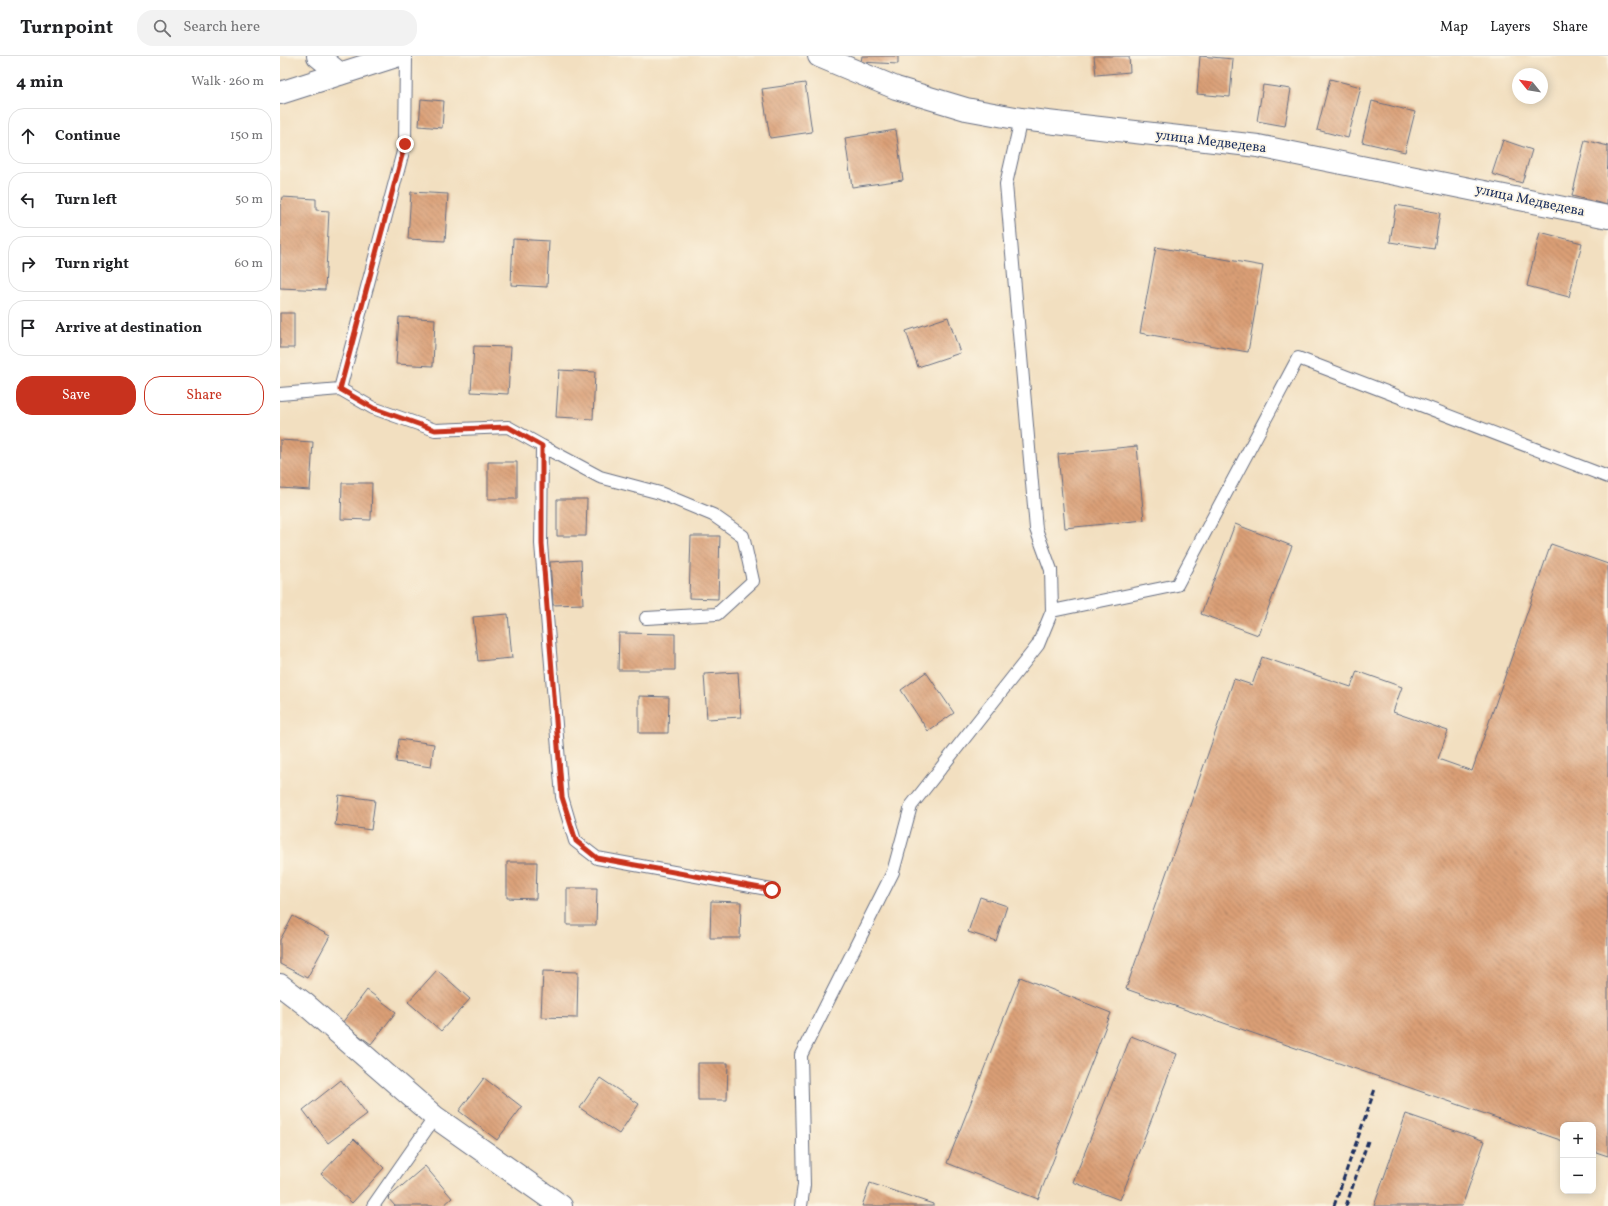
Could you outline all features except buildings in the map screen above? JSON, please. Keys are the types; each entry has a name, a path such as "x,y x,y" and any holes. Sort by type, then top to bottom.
{"street":[{"path":"318,56 340,74"},
{"path":"280,93 396,56"},
{"name":"улица Медведева","path":"819,56 896,88 966,109 1021,119 1258,146 1608,217"},
{"path":"280,985 305,1004 435,1117 561,1206"}],"lane":[{"path":"340,389 405,144 406,56"},
{"path":"801,1206 804,1185 801,1055 893,872 910,806 1038,645 1052,611 1052,570 1036,529 1006,184 1021,119"},
{"path":"1052,611 1177,585 1298,358 1608,477"},
{"path":"280,394 340,389 373,408 435,430 508,427 600,477 660,493 713,515 743,536 752,581 717,614 646,618"},
{"path":"542,446 542,544 562,797 576,841 597,858 772,890"},
{"path":"373,1206 435,1117"}],"railway":[{"path":"1334,1206 1375,1089"},
{"path":"1346,1206 1368,1141"}],"route":[{"path":"405,144 340,389 373,408 435,430 508,427 542,446 542,544 562,797 576,841 597,858 772,890"}]}
